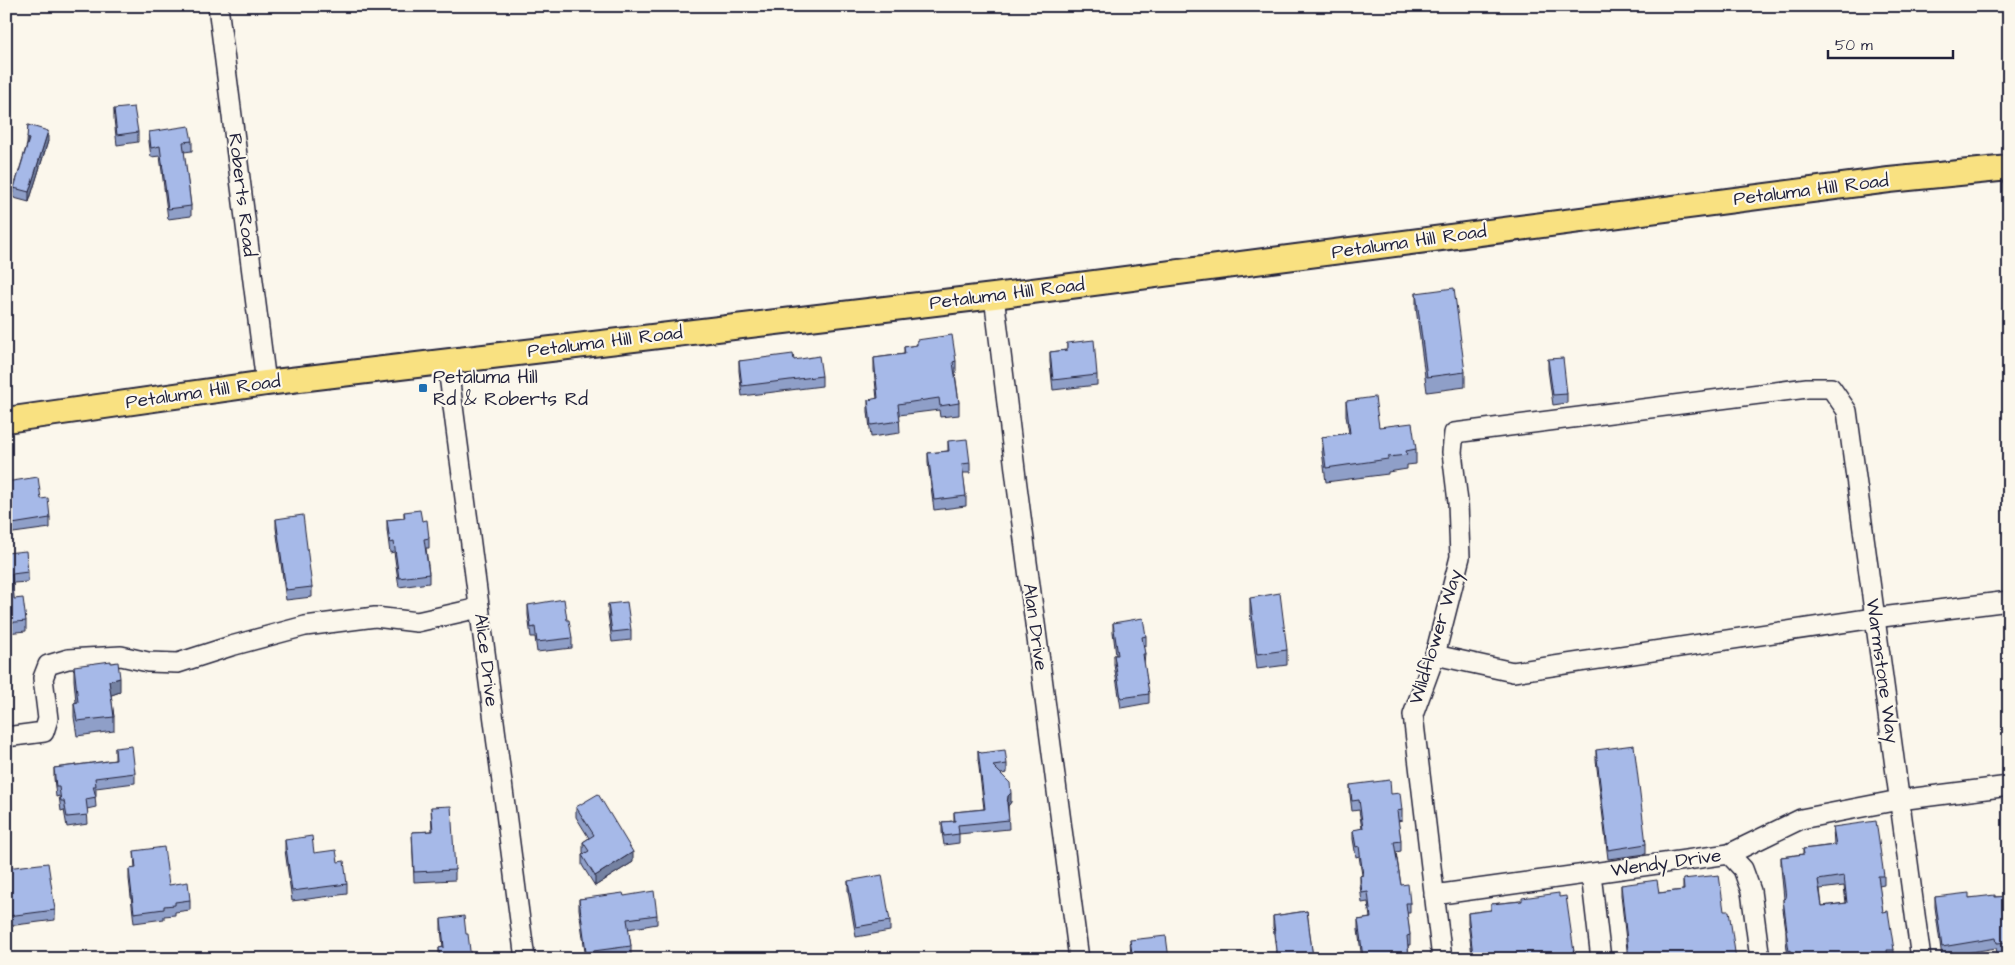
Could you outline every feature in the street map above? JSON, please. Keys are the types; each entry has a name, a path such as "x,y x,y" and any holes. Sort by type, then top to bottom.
{"main road":[{"name":"Petaluma Hill Road","path":"6,420 266,383 447,360 994,296 1869,182 2009,168"}],"street":[{"name":"Roberts Road","path":"218,6 266,383"},
{"name":"Alan Drive","path":"994,296 1079,959"},
{"name":"Alice Drive","path":"447,360 525,959"},
{"name":"Wildflower Way","path":"1442,959 1413,715 1435,655 1460,558 1458,502 1452,452 1454,434 1807,388 1831,388"},
{"name":"Warmstone Way","path":"1831,388 1847,411 1921,959"},
{"path":"1435,655 1513,672 1874,618 2009,601"},
{"path":"6,737 44,732 48,719 43,678 48,666 68,659 121,656 148,662 178,663 305,626 375,617 416,622 479,608"},
{"name":"Wendy Drive","path":"1434,895 1729,854 1801,819 1899,800 2009,786"},
{"path":"1729,854 1743,868 1751,891 1760,959"},
{"path":"1591,874 1602,959"}],"building":[{"path":"134,107 138,132 117,135 114,109"},
{"path":"28,125 48,131 29,192 14,188 29,139 27,138"},
{"path":"189,126 192,141 183,142 191,206 168,209 160,146 151,148 149,132"},
{"path":"1454,288 1465,372 1427,377 1416,293"},
{"path":"952,335 956,361 953,362 959,403 940,406 939,398 898,404 900,421 871,425 868,400 878,398 874,358 905,354 904,347 917,345 917,340"},
{"path":"1094,340 1097,375 1053,380 1050,352 1067,350 1067,343"},
{"path":"793,354 794,360 819,356 822,376 742,386 739,361"},
{"path":"1563,358 1567,394 1553,395 1548,359"},
{"path":"1375,397 1379,427 1412,423 1416,449 1406,451 1407,455 1326,468 1322,437 1350,433 1346,401"},
{"path":"967,439 970,463 962,464 966,496 934,500 928,453 949,451 948,441"},
{"path":"38,477 41,499 48,498 50,518 6,525 6,482"},
{"path":"420,510 422,521 427,520 429,538 424,539 429,574 399,578 394,542 390,543 387,520 405,518 404,512"},
{"path":"303,515 312,587 286,590 276,519"},
{"path":"26,551 28,572 12,574 14,599 23,598 26,621 6,623 6,553"},
{"path":"1280,593 1287,650 1257,654 1250,598"},
{"path":"564,599 572,638 537,642 535,627 531,628 528,605"},
{"path":"627,602 631,630 612,632 608,604"},
{"path":"1143,618 1146,636 1142,637 1145,654 1143,654 1149,694 1121,698 1114,655 1118,655 1113,623"},
{"path":"111,661 111,663 118,662 120,678 109,681 114,717 77,721 74,703 78,702 74,666"},
{"path":"1634,745 1646,844 1608,850 1596,750"},
{"path":"132,746 135,773 95,778 96,786 93,786 96,797 86,799 88,815 67,817 64,801 61,801 59,787 56,787 54,768 116,760 115,748"},
{"path":"978,750 981,753 1005,750 1007,764 993,766 1010,783 1011,793 1008,796 1007,803 1009,820 958,825 959,834 944,836 942,822 955,821 954,812 985,809"},
{"path":"1390,780 1391,794 1400,793 1402,810 1397,811 1401,841 1394,842 1401,885 1408,884 1410,903 1406,903 1410,935 1407,936 1409,959 1374,959 1373,956 1363,957 1358,920 1371,918 1368,892 1362,893 1360,876 1363,875 1359,846 1356,847 1353,830 1363,828 1359,800 1352,801 1350,785"},
{"path":"598,794 633,852 595,876 582,855 589,851 583,842 594,835 576,807"},
{"path":"451,806 455,870 414,872 412,832 433,831 431,807"},
{"path":"1876,821 1884,876 1878,876 1883,912 1888,911 1894,950 1887,950 1888,959 1792,959 1786,930 1783,899 1786,898 1781,857 1804,854 1803,849 1836,845 1833,827","holes":["1844,876 1847,903 1822,906 1818,880"]},
{"path":"312,836 314,853 336,850 338,862 344,861 347,884 292,891 285,840"},
{"path":"164,847 169,885 188,882 190,900 175,902 175,905 164,906 164,909 134,913 129,869 136,868 134,851"},
{"path":"48,863 55,910 8,916 6,868"},
{"path":"882,875 890,921 856,927 848,881"},
{"path":"1719,875 1724,911 1729,911 1736,959 1629,959 1621,885 1657,880 1659,893 1684,890 1683,879"},
{"path":"654,891 657,915 627,919 631,946 586,952 579,899 623,893 624,896"},
{"path":"1559,893 1559,897 1566,896 1574,952 1571,952 1572,959 1469,959 1469,955 1473,955 1468,913 1491,910 1491,904 1522,901 1522,898"},
{"path":"1969,893 1969,898 1995,895 1995,897 2009,896 2009,942 1997,943 1996,938 1942,947 1935,897"},
{"path":"1307,911 1313,958 1278,959 1273,916"},
{"path":"464,916 471,959 440,959 439,948 444,947 441,919"},
{"path":"1166,936 1169,959 1133,959 1130,940"}],"place":[{"name":"Petaluma Hill Rd & Roberts Rd","path":"423,388"}]}
